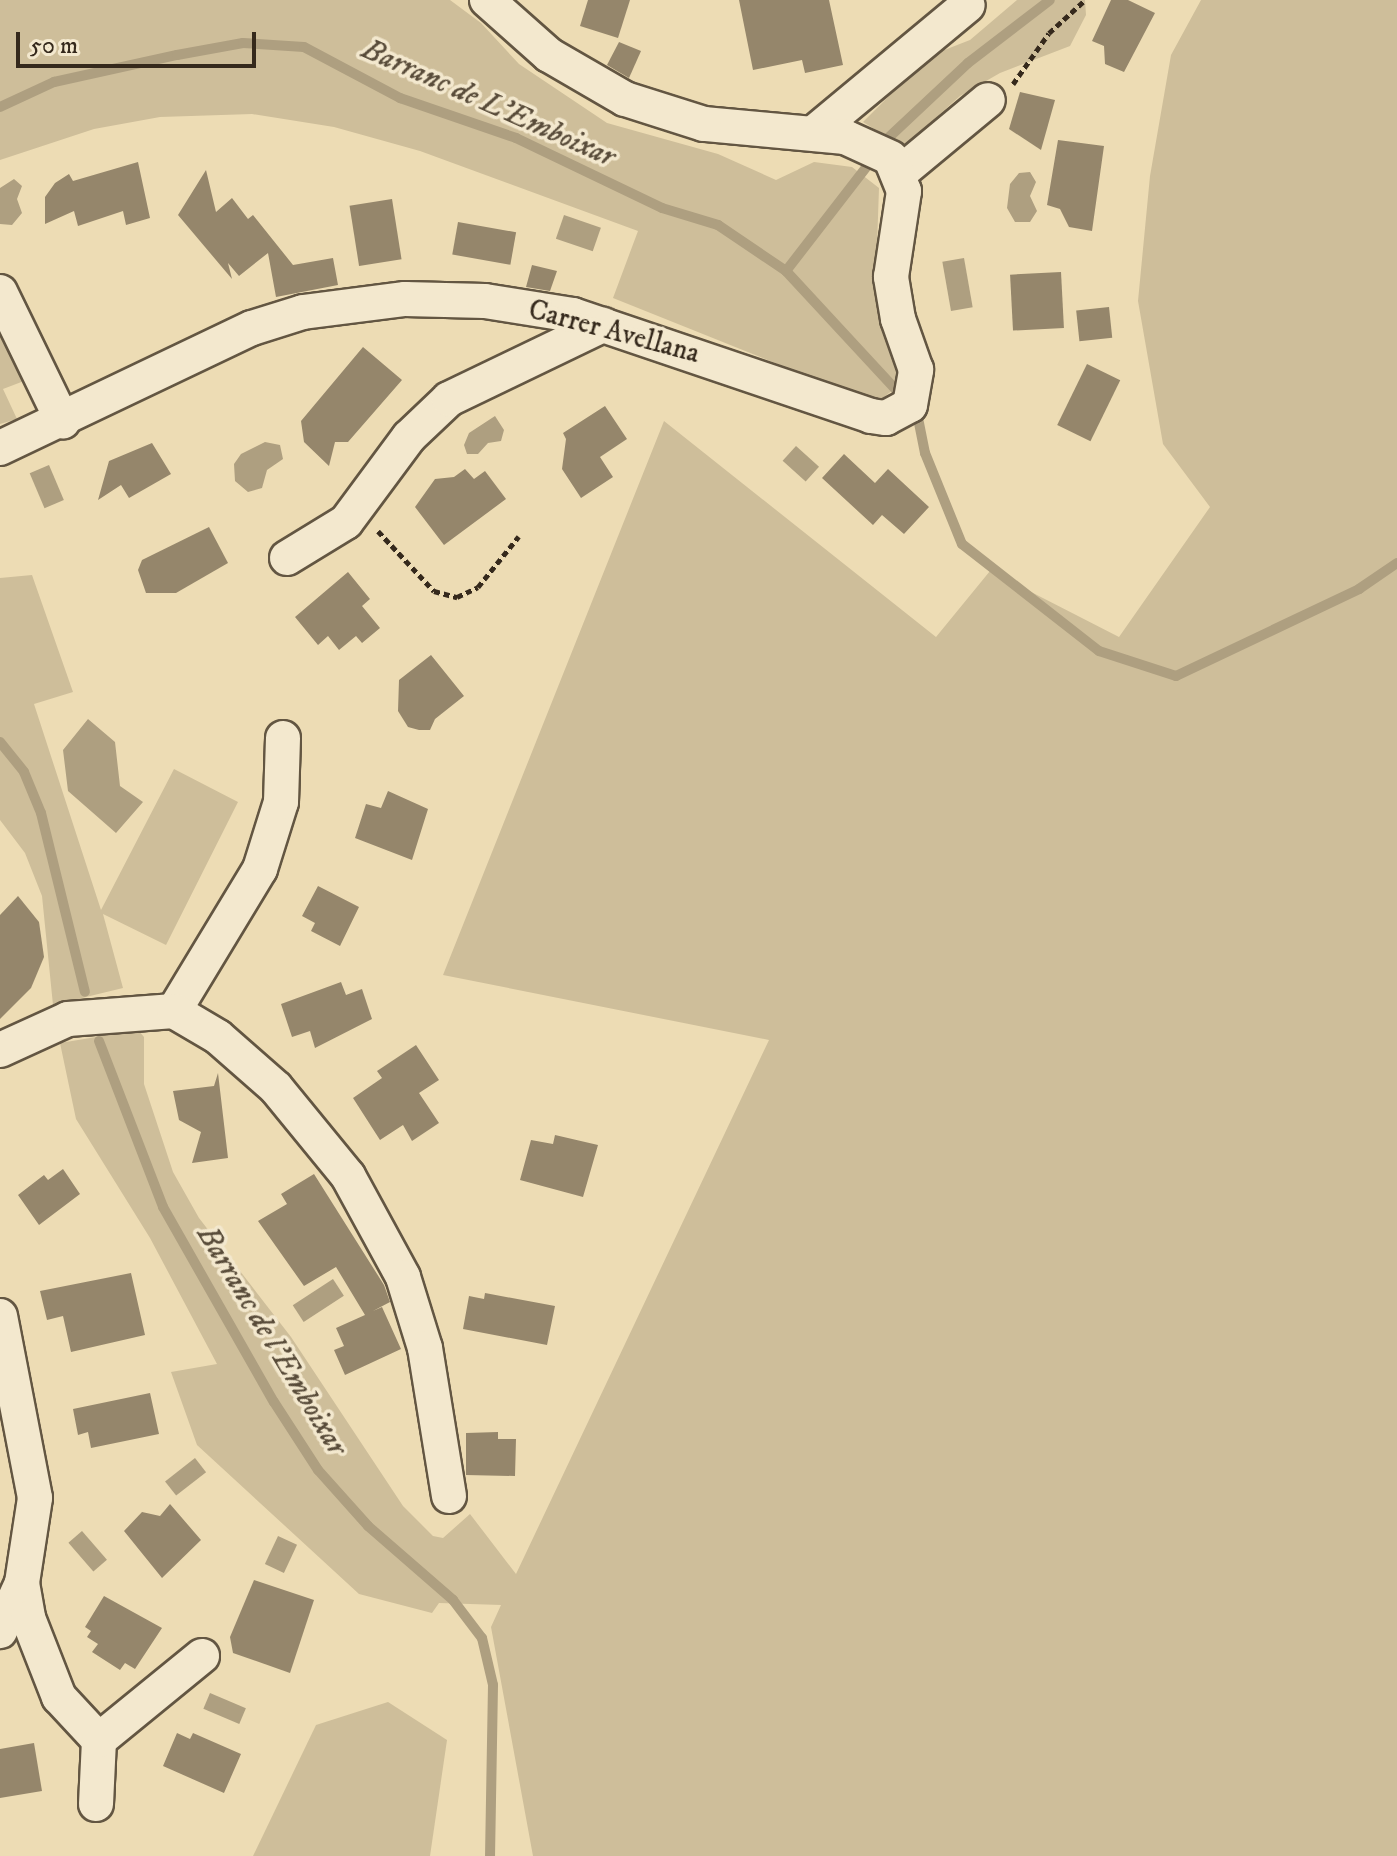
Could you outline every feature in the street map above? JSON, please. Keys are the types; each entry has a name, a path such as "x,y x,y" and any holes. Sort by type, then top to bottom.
{"street":[{"path":"487,0 561,64 625,99 704,124 816,131 880,153 900,173 988,100"},
{"path":"816,131 968,5"},
{"name":"Carrer Avellana","path":"0,448 63,422 252,328 303,312 405,299 457,300 540,309 603,325 871,416 901,412 910,405 917,383 891,277 904,191 900,173"},
{"path":"0,292 63,422"},
{"path":"287,558 346,522 409,437 449,399 603,325"},
{"path":"174,1011 260,869 281,802 283,738"},
{"path":"0,1050 49,1025 135,1011 174,1011 218,1037 276,1088 327,1147 374,1216 403,1277 425,1348 449,1496"},
{"path":"0,1316 35,1498 22,1583 0,1631"},
{"path":"22,1583 28,1618 59,1697 99,1740 96,1804"},
{"path":"99,1740 202,1656"}],"path":[{"path":"988,100 1015,83 1049,33 1085,0"},
{"path":"357,508 443,595 457,597 478,587 519,536"}],"shaded area":[{"path":"0,0 450,0 481,23 519,64 607,123 718,154 776,180 814,162 852,167 879,188 876,275 902,383 880,400 850,393 613,298 638,231 420,151 334,127 252,114 160,117 94,129 0,160"},
{"path":"1017,0 1085,0 1086,15 1070,46 1000,73 960,96 903,147 863,122 929,56 970,40"},
{"path":"1201,0 1397,0 1397,1856 533,1856 491,1627 501,1605 439,1603 432,1613 359,1594 197,1445 171,1372 217,1364 150,1238 76,1119 60,1043 138,1030 144,1037 144,1084 173,1172 199,1218 291,1337 403,1506 433,1536 443,1538 470,1514 516,1574 769,1040 443,975 664,421 936,637 990,571 1119,637 1210,507 1163,444 1138,301 1150,176 1171,55"},
{"path":"1030,172 1036,182 1030,196 1037,211 1030,222 1015,222 1007,208 1010,184 1019,173"},
{"path":"14,179 22,186 17,199 22,213 12,225 0,224 0,188"},
{"path":"564,215 601,228 593,251 556,239"},
{"path":"964,258 973,307 951,311 942,262"},
{"path":"0,333 24,381 3,389 17,419 0,424"},
{"path":"495,416 504,430 501,441 488,443 478,454 467,454 464,445 469,433"},
{"path":"265,442 280,445 283,459 267,470 262,488 248,492 235,481 234,464 241,454"},
{"path":"796,446 819,467 806,482 783,461"},
{"path":"49,465 64,500 45,508 30,473"},
{"path":"32,575 73,692 34,704 101,910 174,769 238,802 166,945 103,914 123,988 53,1005 42,896 25,853 0,820 0,578"},
{"path":"88,719 115,742 120,786 143,802 116,833 68,791 63,750"},
{"path":"333,1279 344,1296 304,1322 293,1305"},
{"path":"195,1458 206,1472 176,1496 165,1481"},
{"path":"82,1531 107,1560 93,1571 68,1543"},
{"path":"278,1536 297,1545 284,1573 265,1564"},
{"path":"210,1693 246,1708 239,1724 203,1709"},
{"path":"388,1702 447,1740 430,1856 253,1856 316,1725"}],"building":[{"path":"588,0 630,0 618,38 580,26"},
{"path":"739,0 829,0 843,65 805,73 802,60 753,70"},
{"path":"1111,0 1128,0 1155,13 1124,72 1105,64 1104,46 1092,41"},
{"path":"619,42 641,51 629,78 607,65"},
{"path":"1020,92 1055,100 1041,150 1009,129"},
{"path":"1058,140 1104,146 1092,231 1069,227 1060,209 1047,205"},
{"path":"138,162 150,218 126,225 123,211 78,226 74,211 45,224 45,197 55,183 69,174 73,181"},
{"path":"206,170 216,212 232,198 248,219 253,215 293,265 333,258 338,285 276,297 268,253 239,276 228,263 232,279 178,215"},
{"path":"392,199 402,259 359,266 350,206"},
{"path":"458,222 516,232 510,265 452,254"},
{"path":"532,265 557,271 550,291 526,287"},
{"path":"1061,272 1064,328 1013,331 1010,275"},
{"path":"1109,307 1112,338 1079,341 1076,310"},
{"path":"363,347 402,380 348,442 335,442 329,466 304,442 301,421"},
{"path":"1087,364 1120,380 1090,441 1057,425"},
{"path":"605,406 627,439 600,457 613,477 581,498 562,469 566,439 563,433"},
{"path":"152,443 171,474 129,498 121,485 98,500 109,461"},
{"path":"844,454 875,483 888,469 929,507 904,534 882,515 873,525 822,478"},
{"path":"465,469 474,479 485,471 506,499 444,545 415,507 435,479 454,477"},
{"path":"209,527 228,563 176,593 146,593 138,570 142,560"},
{"path":"348,572 370,599 362,606 380,628 362,643 356,636 339,650 328,636 318,645 295,617"},
{"path":"431,655 464,696 435,719 430,730 419,730 408,727 398,711 399,680"},
{"path":"388,791 428,809 412,860 355,838 366,804 381,808"},
{"path":"318,886 359,907 340,946 311,931 315,923 302,916"},
{"path":"18,896 39,922 44,957 31,988 0,1019 0,915"},
{"path":"341,982 346,995 362,989 372,1019 315,1048 310,1031 292,1037 281,1004"},
{"path":"416,1045 439,1080 419,1093 439,1123 412,1141 403,1125 380,1140 353,1098 382,1078 377,1071"},
{"path":"218,1073 228,1158 192,1163 201,1132 179,1120 173,1091 214,1086"},
{"path":"555,1135 598,1145 583,1197 520,1180 531,1140 553,1144"},
{"path":"63,1169 80,1194 39,1225 18,1195 44,1175 48,1180"},
{"path":"314,1174 384,1285 390,1302 373,1311 382,1307 401,1349 345,1375 334,1350 344,1346 336,1328 365,1315 336,1267 304,1286 258,1221 287,1204 281,1194"},
{"path":"131,1273 145,1335 71,1352 63,1316 47,1320 40,1291"},
{"path":"485,1293 555,1306 547,1345 463,1329 469,1296 484,1299"},
{"path":"150,1393 159,1434 91,1448 88,1432 78,1435 73,1409"},
{"path":"498,1432 498,1439 516,1439 515,1476 466,1475 466,1433"},
{"path":"170,1504 201,1540 162,1578 124,1531 142,1512 160,1516"},
{"path":"254,1580 314,1600 290,1673 233,1653 230,1637"},
{"path":"104,1596 162,1628 135,1669 125,1663 120,1670 92,1652 98,1644 87,1637 91,1631 85,1627"},
{"path":"177,1733 190,1739 193,1733 241,1754 224,1793 163,1766"},
{"path":"34,1743 42,1791 0,1798 0,1749"}],"waterway":[{"path":"886,140 968,63 1050,0"},
{"name":"Barranc de L'Emboixar","path":"0,107 54,82 177,55 243,43 304,47 400,98 516,138 662,208 718,225 786,271 897,391"},
{"path":"786,271 868,165"},
{"name":"Barranc de L'Emboixar","path":"917,413 925,453 962,544 1099,651 1176,676 1359,589 1397,563"},
{"path":"0,742 24,772 41,813 85,992"},
{"name":"Barranc de l'Emboixar","path":"99,1041 163,1207 274,1402 318,1470 368,1526 453,1600 482,1638 493,1685 490,1856"}]}
